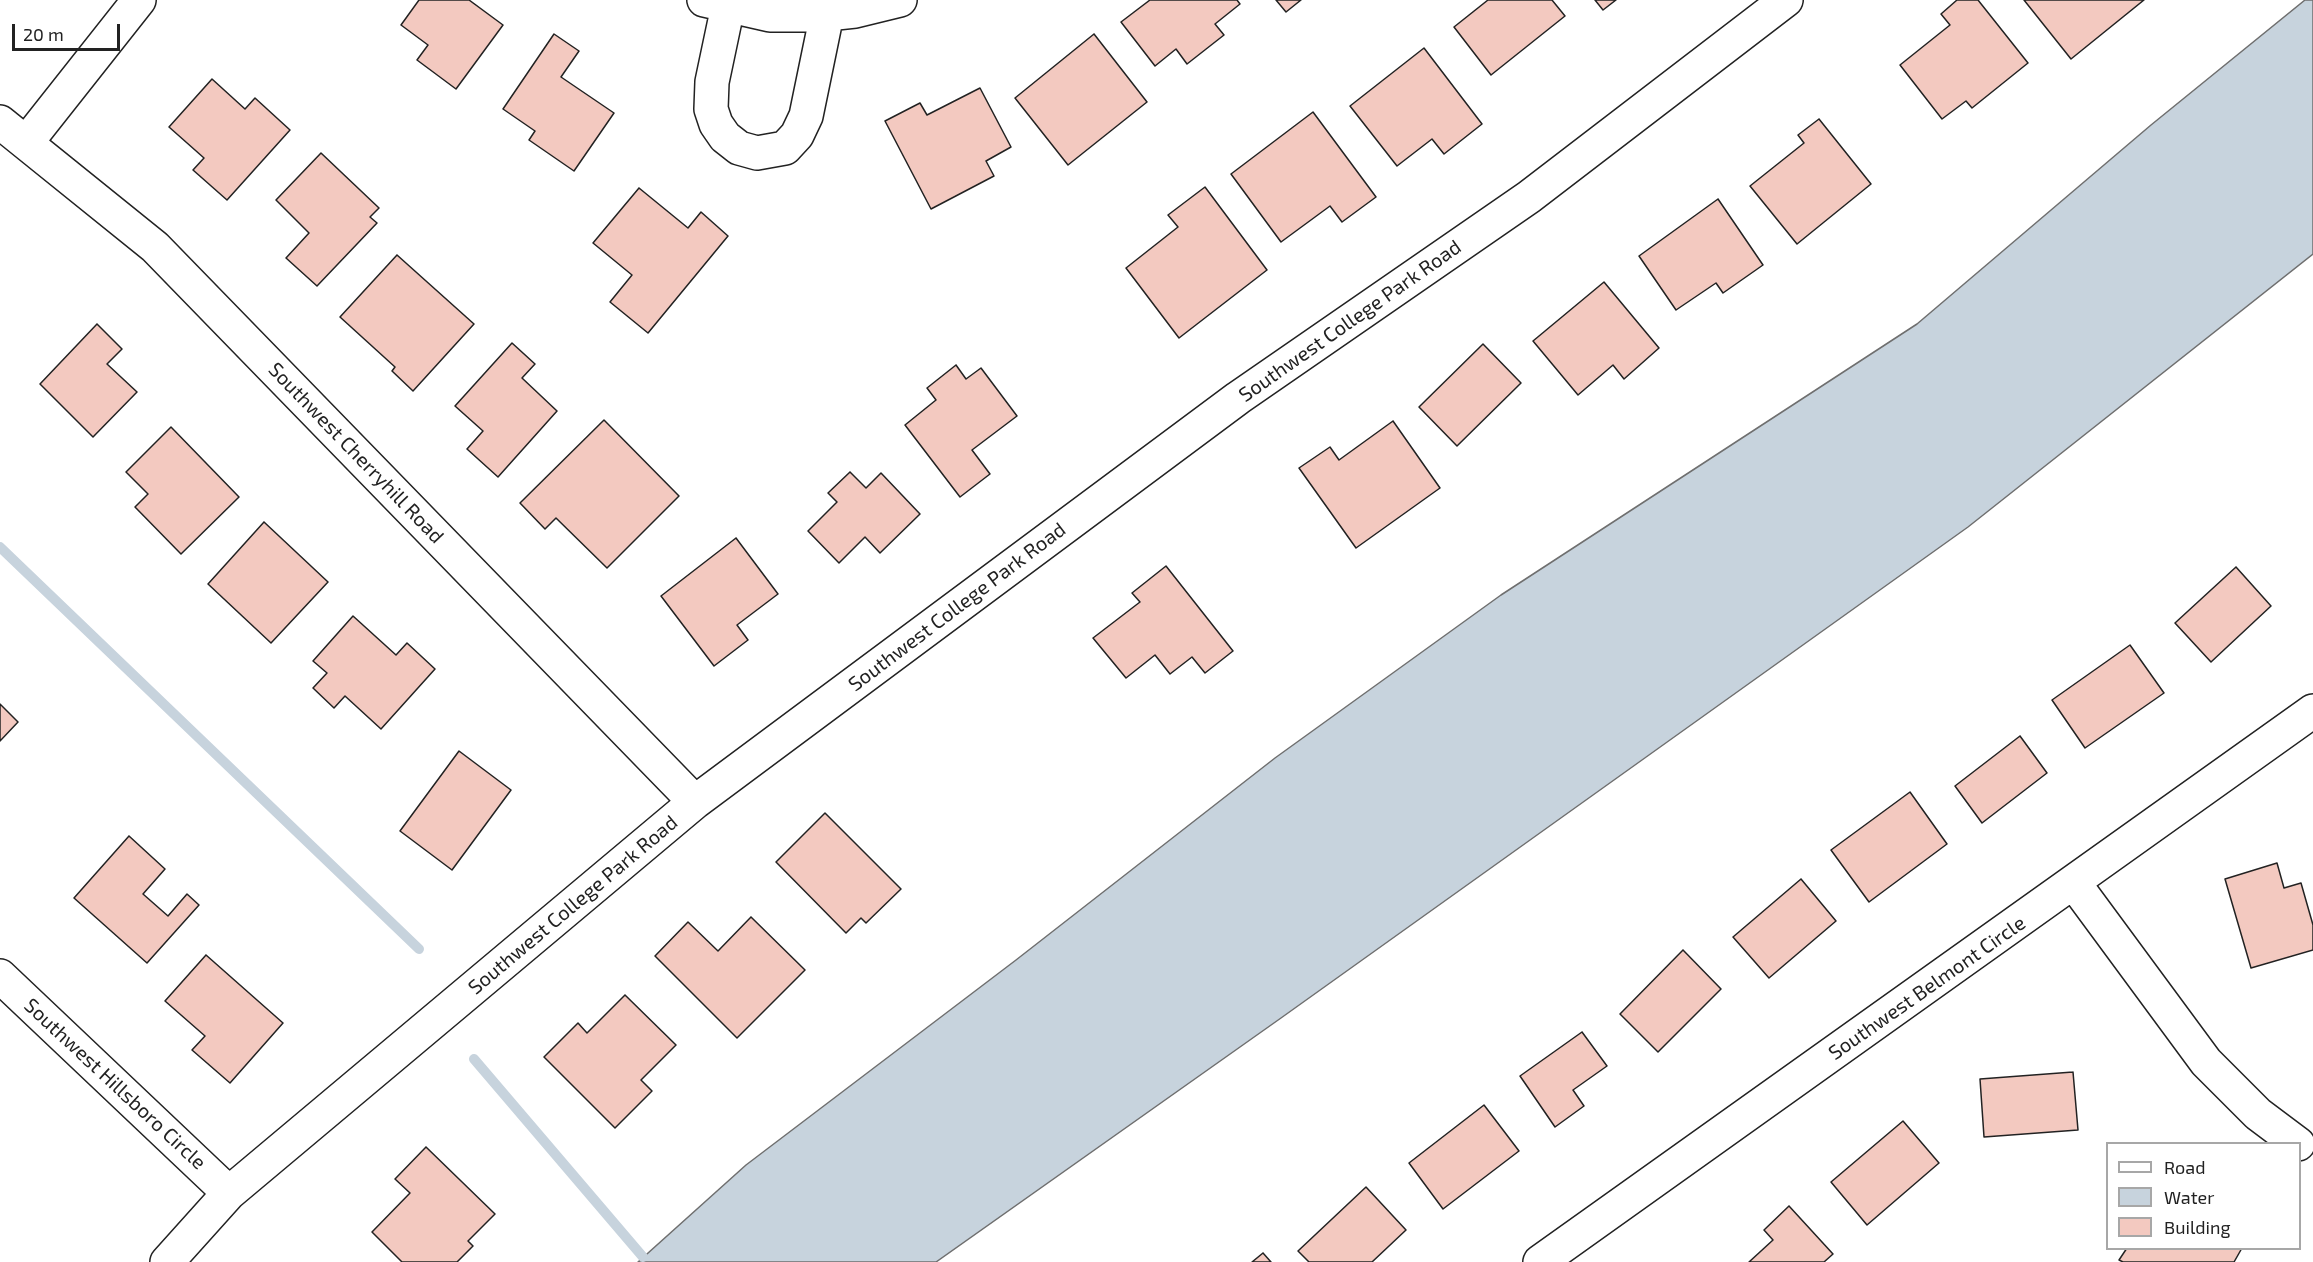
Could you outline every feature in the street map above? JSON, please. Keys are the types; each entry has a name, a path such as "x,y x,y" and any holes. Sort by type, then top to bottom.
{"street":[{"path":"26,143 139,0"},
{"path":"827,14 806,116 796,135 784,148 757,153 739,148 725,137 716,124 711,109 716,3 770,15 855,11 900,0"},
{"name":"Southwest College Park Road","path":"167,1262 229,1193 695,802 1238,398 1529,196 1786,0"},
{"name":"Southwest Cherryhill Road","path":"0,122 155,247 695,802"},
{"name":"Southwest Belmont Circle","path":"1540,1262 2313,711"},
{"path":"2074,883 2206,1062 2258,1114 2296,1142"},
{"name":"Southwest Hillsboro Circle","path":"0,975 229,1193"}],"water":[{"path":"2305,0 2313,0 2313,254 1968,527 936,1262 638,1262 746,1165 1016,960 1275,758 1501,595 1917,324 2151,125"}],"building":[{"path":"419,0 469,0 503,25 456,89 417,60 428,45 401,25"},
{"path":"1150,0 1237,0 1240,4 1215,24 1224,35 1187,64 1176,49 1155,66 1121,22"},
{"path":"1276,0 1301,0 1286,12"},
{"path":"1488,0 1552,0 1565,16 1491,75 1454,27"},
{"path":"1595,0 1616,0 1603,10"},
{"path":"1957,0 1978,0 2028,63 1972,108 1966,101 1942,119 1900,65 1950,25 1941,14"},
{"path":"2024,0 2144,0 2071,59"},
{"path":"554,34 579,51 561,77 614,113 574,171 529,140 535,131 503,109"},
{"path":"1094,34 1147,102 1068,165 1015,98"},
{"path":"1424,48 1482,124 1444,154 1432,139 1397,166 1350,106"},
{"path":"212,79 245,109 255,98 290,130 227,200 193,170 204,158 169,127"},
{"path":"980,88 1011,147 986,161 994,176 931,209 885,121 920,103 927,115"},
{"path":"1313,112 1376,197 1342,222 1330,206 1281,242 1231,174"},
{"path":"1819,119 1871,184 1797,244 1750,186 1804,143 1798,135"},
{"path":"321,153 379,208 370,217 377,223 317,286 286,258 309,233 276,200"},
{"path":"1205,187 1267,270 1179,338 1126,268 1178,227 1168,215"},
{"path":"639,188 688,228 701,212 728,236 648,333 610,302 632,275 593,243"},
{"path":"1718,199 1763,265 1723,293 1716,283 1676,310 1639,256"},
{"path":"397,255 474,324 413,391 392,371 395,367 340,317"},
{"path":"1604,282 1659,348 1624,379 1613,365 1578,395 1533,341"},
{"path":"97,324 122,349 107,364 137,392 93,437 40,384"},
{"path":"512,343 535,364 522,378 557,411 498,477 467,449 483,431 455,406"},
{"path":"1483,344 1521,383 1457,446 1419,407"},
{"path":"956,365 966,379 981,368 1017,416 972,450 990,474 960,497 905,425 936,400 927,388"},
{"path":"604,420 679,496 607,568 556,518 545,529 520,503"},
{"path":"1393,421 1440,488 1356,548 1299,468 1330,447 1339,460"},
{"path":"171,427 239,497 181,554 135,507 148,494 126,472"},
{"path":"850,472 866,488 881,473 920,514 880,553 865,537 839,563 808,531 837,502 828,493"},
{"path":"264,522 328,582 271,643 208,584"},
{"path":"736,538 778,594 737,625 748,640 714,666 661,596"},
{"path":"1166,566 1233,651 1205,673 1192,657 1170,674 1155,655 1126,678 1093,638 1140,602 1132,593"},
{"path":"2236,567 2271,606 2211,662 2175,623"},
{"path":"353,616 396,655 407,643 435,669 381,729 345,696 334,708 313,688 327,673 313,661"},
{"path":"2130,645 2164,693 2085,748 2052,700"},
{"path":"0,704 18,722 0,741"},
{"path":"2020,736 2047,773 1982,823 1955,786"},
{"path":"459,751 511,790 452,870 400,831"},
{"path":"1910,792 1947,844 1869,902 1831,850"},
{"path":"825,813 901,889 866,923 861,918 846,933 776,862"},
{"path":"129,836 165,869 143,894 168,916 187,894 199,905 147,963 74,898"},
{"path":"2277,863 2284,888 2301,883 2313,925 2313,950 2251,968 2225,879"},
{"path":"1801,879 1836,921 1769,978 1733,937"},
{"path":"751,917 805,970 737,1038 655,956 688,922 718,951"},
{"path":"1683,950 1721,989 1658,1052 1620,1014"},
{"path":"206,955 283,1023 230,1083 192,1050 205,1036 165,1001"},
{"path":"625,995 676,1045 641,1080 652,1091 615,1128 544,1057 578,1023 587,1033"},
{"path":"1582,1032 1607,1066 1573,1090 1584,1106 1555,1127 1520,1076"},
{"path":"2073,1072 2078,1130 1984,1137 1980,1079"},
{"path":"1484,1105 1519,1151 1443,1209 1409,1163"},
{"path":"1903,1121 1939,1163 1867,1225 1831,1182"},
{"path":"426,1147 495,1214 468,1241 473,1246 457,1262 402,1262 372,1232 410,1193 395,1179"},
{"path":"1366,1187 1406,1230 1372,1262 1309,1262 1298,1251"},
{"path":"1789,1206 1833,1254 1824,1262 1749,1262 1773,1240 1764,1230"},
{"path":"2126,1250 2241,1250 2234,1262 2123,1262 2119,1260"},
{"path":"1263,1253 1271,1262 1252,1262"}],"waterway":[{"path":"0,547 419,949"},
{"path":"474,1059 643,1257"}]}
